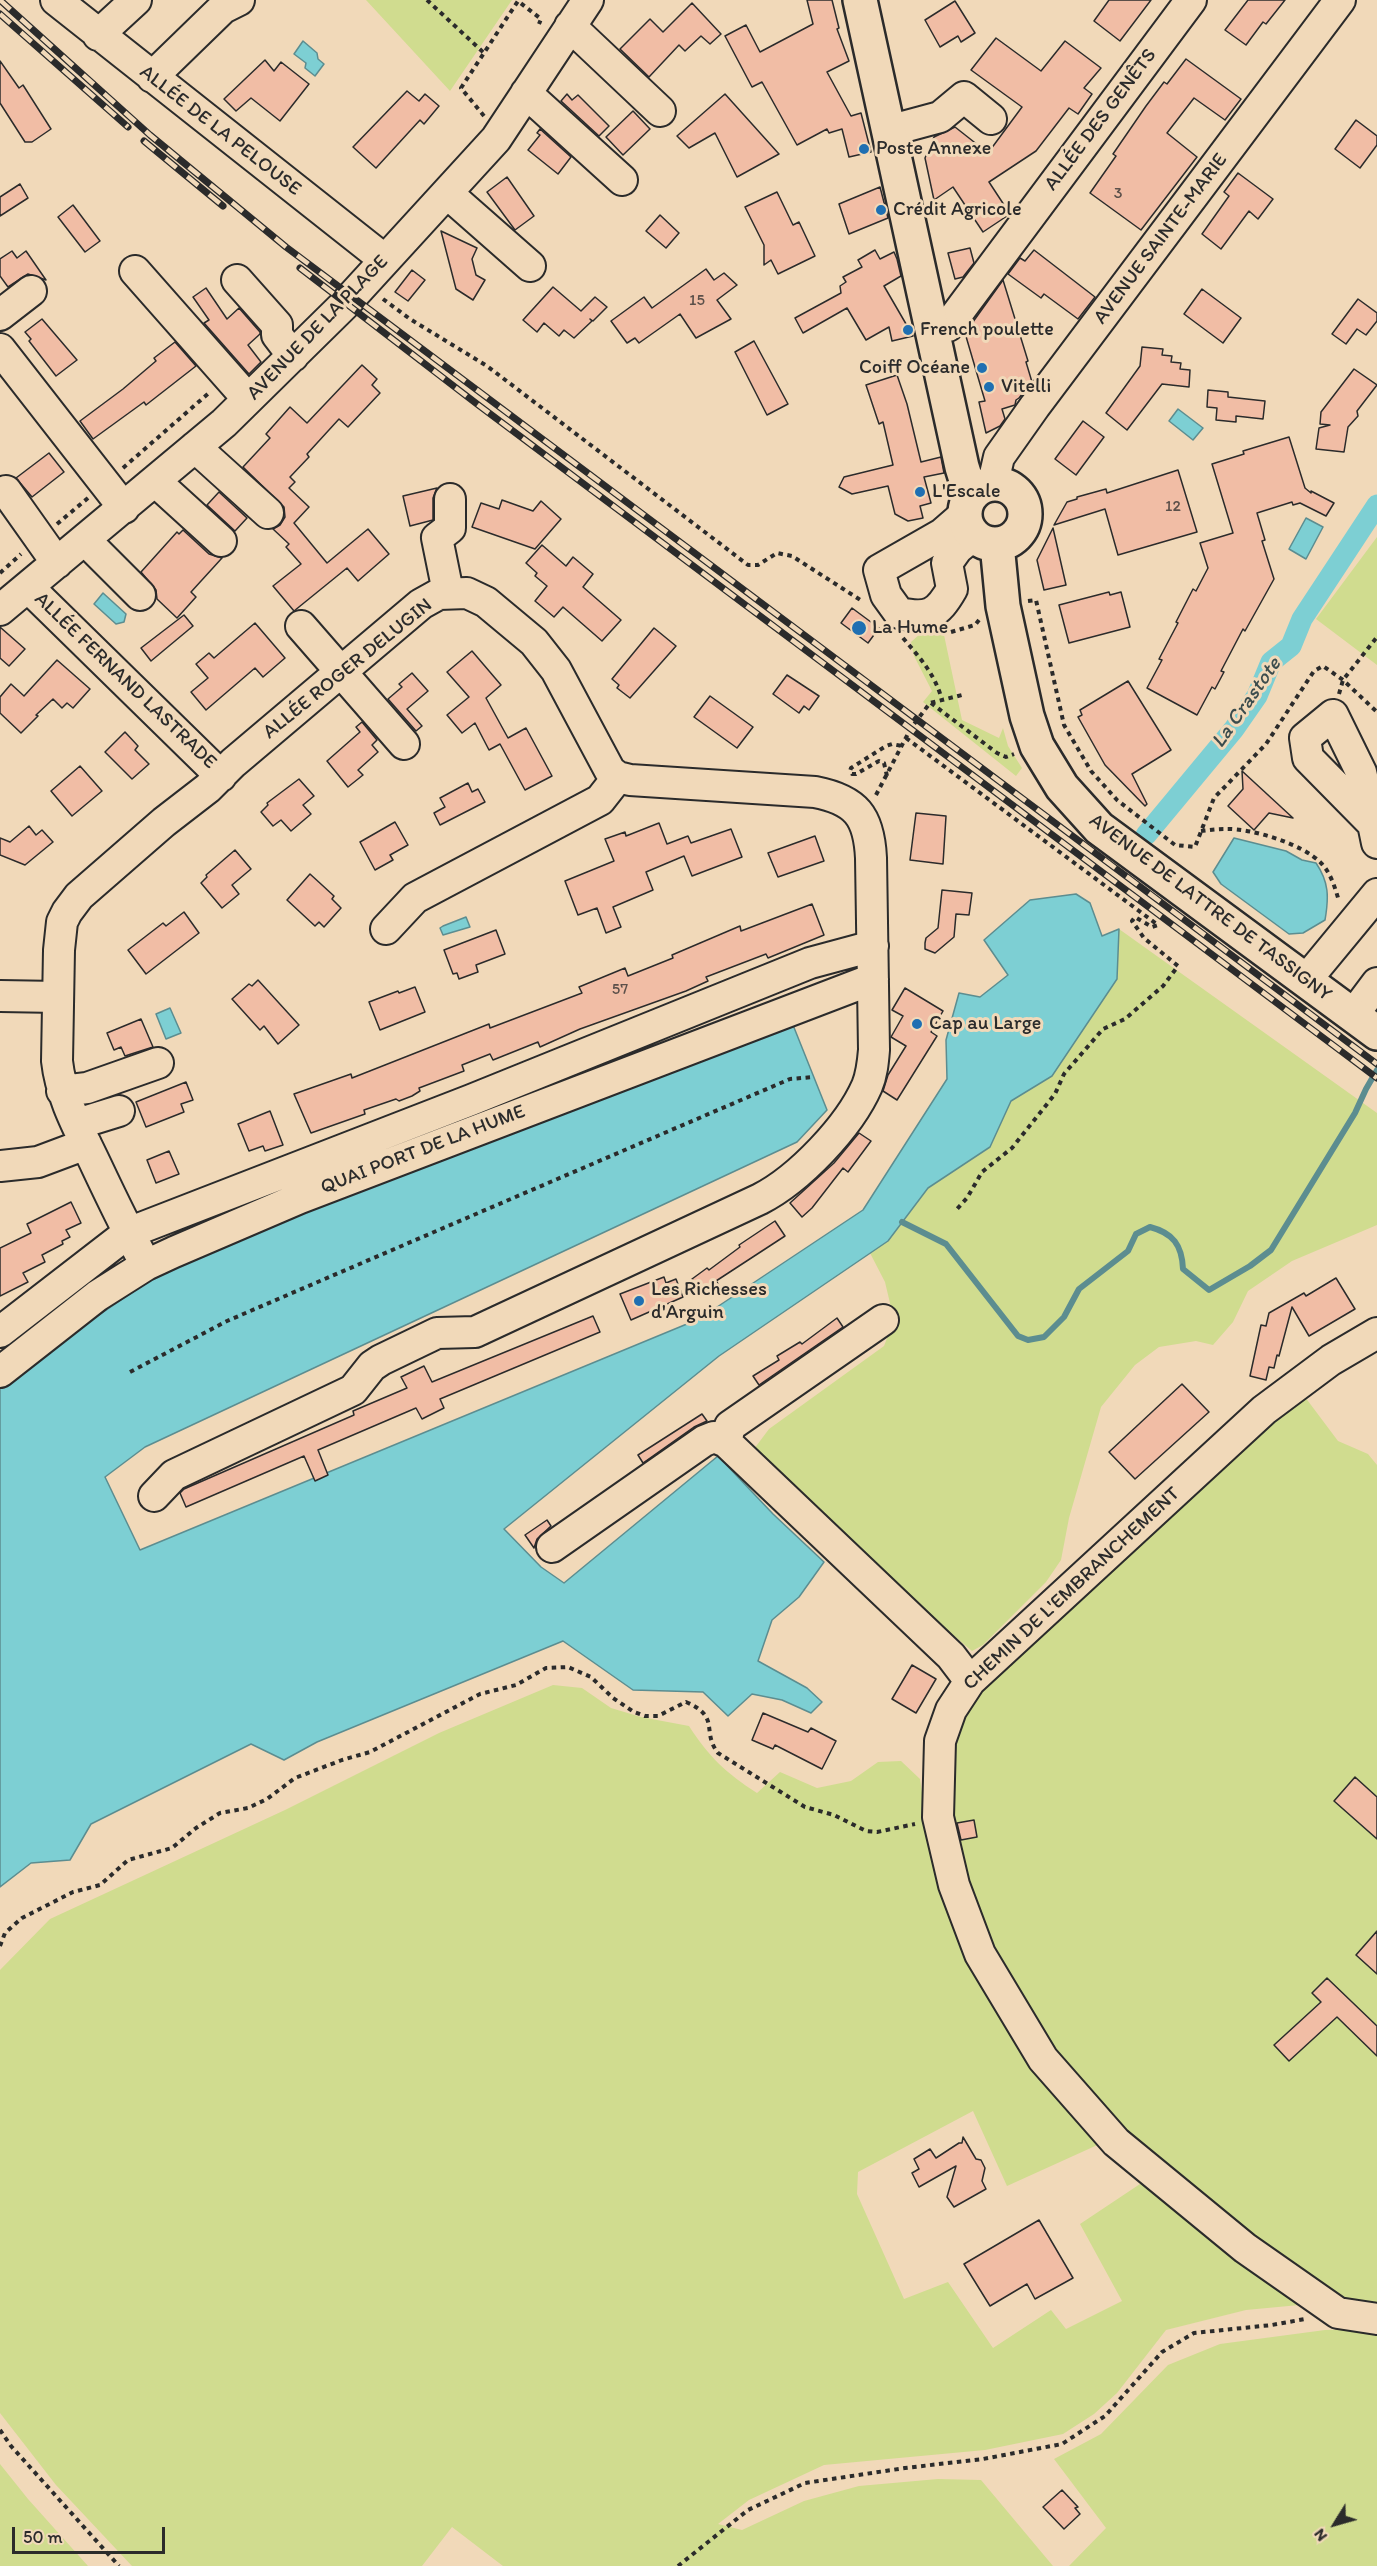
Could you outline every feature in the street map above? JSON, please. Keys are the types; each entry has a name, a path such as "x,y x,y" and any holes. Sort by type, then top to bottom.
{"main road":[{"path":"860,0 962,467 982,509"},
{"path":"875,0 948,326 982,509"},
{"name":"AVENUE DE LATTRE DE TASSIGNY","path":"982,509 1027,716 1037,746 1062,787 1099,828 1365,1024"}],"street":[{"path":"98,35 136,0"},
{"path":"152,77 223,8 239,0"},
{"name":"AVENUE DE LA PLAGE","path":"0,610 195,447 293,356 363,284 495,139 588,0"},
{"name":"ALLÉE DES GENÊTS","path":"948,326 1191,0"},
{"name":"AVENUE SAINTE-MARIE","path":"982,509 999,457 1340,0"},
{"name":"ALLÉE DE LA PELOUSE","path":"64,2 98,35 385,260"},
{"path":"570,26 660,111"},
{"path":"526,93 622,180"},
{"path":"903,127 940,117 964,98 991,118"},
{"path":"447,193 530,266"},
{"path":"135,271 248,399"},
{"path":"237,280 277,325 277,335 293,356"},
{"path":"0,315 31,291"},
{"path":"0,349 124,508"},
{"path":"195,447 268,513"},
{"path":"155,481 221,541"},
{"path":"6,491 57,563"},
{"path":"448,592 438,538 450,528 450,499"},
{"path":"85,540 140,595"},
{"name":"ALLÉE FERNAND LASTRADE","path":"28,587 221,776"},
{"name":"ALLÉE ROGER DELUGIN","path":"146,1265 128,1233 62,1091 57,1061 58,997 62,922 72,903 421,604 448,592 467,593 486,602 534,642 556,670 610,771 618,777"},
{"path":"301,626 404,744"},
{"path":"1333,715 1361,772 1375,833 1308,758 1305,738 1333,715"},
{"path":"154,1496 174,1474 353,1390 372,1366 381,1360 437,1333 475,1332 783,1187 803,1171 845,1120 866,1088 872,1070 874,1050 873,946 869,835 862,817 842,799 815,792 630,780 618,777 600,800 415,898 386,929"},
{"path":"1306,980 1377,894"},
{"name":"QUAI PORT DE LA HUME","path":"0,1332 128,1233 471,1100 810,963 873,946"},
{"path":"1365,1024 1377,983"},
{"name":"QUAI PORT DE LA HUME","path":"0,1372 97,1296 146,1265 300,1198 873,985"},
{"path":"0,996 58,997"},
{"path":"62,1091 87,1088 158,1063"},
{"path":"0,1166 38,1162 119,1111"},
{"path":"726,1442 730,1426 883,1320"},
{"name":"CHEMIN DE L'EMBRANCHEMENT","path":"1377,1332 1331,1360 1264,1410 970,1681 951,1710 940,1741 938,1817 954,1885 980,1954 1043,2059 1116,2142 1245,2248 1338,2313 1377,2319"},
{"path":"552,1547 704,1441 714,1437 726,1442 951,1656 970,1681"}],"path":[{"path":"427,0 484,54"},
{"path":"488,121 461,88 518,2 541,19 539,24"},
{"path":"363,284 410,319 487,366 748,565 758,565 777,553 792,556 854,594 870,608"},
{"path":"1036,600 1064,725 1091,771 1118,800 1175,845 1195,847 1214,798 1266,744 1314,670 1323,666 1343,680 1377,712"},
{"path":"898,633 924,662 937,684 942,700"},
{"path":"1333,715 1343,680 1377,637"},
{"path":"902,746 892,744 886,746 851,768 850,771 856,774 879,761 884,763 887,776 902,746 906,738 930,703 962,695"},
{"path":"930,703 997,753 1006,757 1023,753 1037,746"},
{"path":"906,738 1158,926 1152,927 1135,916 1132,921 1144,939 1178,966 1163,986 1125,1019 1103,1029 1064,1074 1055,1094 1012,1148 982,1172 967,1198 957,1209"},
{"path":"1201,831 1226,829 1274,838 1303,850 1321,863 1333,881 1340,901 1340,920 1344,934"},
{"path":"130,1372 226,1321 790,1079 814,1077"},
{"path":"0,1946 5,1933 22,1918 73,1892 100,1885 119,1865 128,1860 172,1848 196,1828 220,1813 248,1808 267,1799 295,1778 370,1752 480,1694 516,1685 546,1668 560,1666 591,1677 613,1698 634,1712 645,1716 658,1716 686,1702 694,1706 708,1718 712,1746 718,1753 805,1807 834,1815 866,1831 877,1832 938,1817"},
{"path":"678,2566 748,2510 805,2483 983,2459 1062,2444 1105,2416 1162,2352 1194,2333 1272,2325 1338,2313"},
{"path":"0,2430 11,2446 120,2566"}],"green space":[{"path":"366,0 512,0 450,91"},
{"path":"1377,537 1377,665 1316,619"},
{"path":"940,616 962,720 999,738 1003,728 1008,746 1022,768 1016,776 923,702 932,691 914,656 911,642"},
{"path":"1119,929 1377,1113 1377,1225 1292,1261 1248,1291 1233,1322 1213,1345 1196,1341 1159,1347 1135,1365 1101,1407 1069,1518 1061,1560 1046,1582 983,1645 972,1651 874,1568 754,1449 769,1429 884,1346 894,1320 885,1282 870,1253 888,1241 928,1188 990,1147 1011,1101 1052,1076 1117,979"},
{"path":"1296,1385 1338,1441 1368,1454 1377,1465 1377,2319 1245,2248 1043,2059 954,1885 944,1726"},
{"path":"553,1685 582,1688 611,1708 641,1717 689,1726 719,1764 757,1793 780,1772 817,1788 851,1781 878,1762 901,1761 920,1779 932,1860 984,1985 1104,2142 1007,2186 973,2111 858,2172 857,2194 904,2299 948,2282 993,2348 1051,2310 1066,2329 1122,2301 1080,2224 1146,2180 1310,2304 1246,2310 1166,2330 1117,2393 1094,2414 1063,2434 985,2450 824,2465 749,2500 718,2524 742,2530 804,2501 859,2486 938,2479 981,2480 1053,2566 503,2566 452,2527 422,2566 132,2566 56,2485 0,2413 0,1970 50,1919 285,1810 439,1733"},
{"path":"1354,2329 1377,2333 1377,2566 1069,2566 1106,2528 1054,2459 1101,2434 1168,2365 1220,2344 1325,2330"},
{"path":"0,2464 28,2499 88,2566 0,2566"}],"water":[{"path":"303,41 317,53 318,59 324,64 315,76 305,68 306,63 294,54"},
{"path":"1178,409 1203,428 1193,440 1169,421"},
{"path":"1306,518 1323,527 1306,559 1289,549"},
{"path":"103,593 126,614 124,622 116,624 94,604"},
{"path":"1234,838 1286,851 1302,860 1316,863 1327,890 1325,920 1303,933 1289,934 1221,884 1213,872"},
{"path":"1076,894 1090,903 1102,936 1119,929 1117,979 1052,1076 1011,1101 990,1147 928,1188 888,1241 719,1356 504,1529 541,1567 564,1583 718,1456 773,1514 824,1562 799,1597 772,1620 758,1661 807,1688 822,1702 811,1713 782,1700 752,1694 728,1716 703,1692 633,1690 563,1641 317,1742 284,1760 251,1744 91,1824 70,1860 31,1863 0,1887 0,1382 186,1256 793,1025 827,1110 797,1142 145,1447 105,1477 140,1550 699,1319 863,1210 947,1079 946,1040 959,993 980,997 1008,975 984,940 1030,900"},
{"path":"466,917 470,927 443,935 440,928"},
{"path":"170,1008 181,1033 166,1039 156,1014"}],"building":[{"path":"807,0 832,0 839,28 837,29 849,61 827,72 851,116 861,113 871,152 849,157 842,129 829,133 827,129 797,145 762,82 752,87 725,36 746,25 760,52 813,24"},
{"path":"1109,0 1151,0 1120,41 1094,21"},
{"path":"1248,0 1285,0 1266,24 1263,22 1246,45 1225,30"},
{"path":"955,1 975,33 961,42 958,36 940,47 925,20"},
{"path":"692,3 721,34 710,44 701,36 685,51 679,45 649,77 620,49 650,19 663,32"},
{"path":"996,38 1041,71 1065,41 1101,68 1084,88 1092,94 1078,114 1069,108 1036,151 989,182 1010,214 983,232 953,187 934,200 925,158 934,137 955,127 988,153 1022,107 971,70"},
{"path":"1186,59 1241,99 1225,120 1194,98 1167,133 1197,157 1141,230 1090,193 1116,156 1113,154 1146,106 1164,82 1167,84"},
{"path":"265,60 274,71 281,62 309,84 280,121 251,98 236,111 224,99"},
{"path":"0,61 19,88 23,85 51,129 32,142 25,142 0,103"},
{"path":"407,91 419,101 425,94 439,106 424,124 420,120 376,168 353,147"},
{"path":"567,94 572,100 578,95 609,126 599,136 561,101"},
{"path":"725,94 779,154 737,177 715,133 689,148 677,136"},
{"path":"633,111 650,129 623,155 606,137"},
{"path":"1356,120 1377,136 1377,145 1360,168 1335,149"},
{"path":"540,129 571,157 558,174 528,150 540,135 537,133"},
{"path":"1238,173 1273,199 1258,219 1249,211 1221,249 1202,234 1229,196 1224,192"},
{"path":"507,177 534,216 515,230 487,192"},
{"path":"20,184 28,198 0,216 0,197"},
{"path":"880,187 888,218 849,234 839,204"},
{"path":"777,192 793,225 799,222 815,256 778,274 771,260 764,265 764,245 745,207"},
{"path":"73,205 100,241 85,252 58,217"},
{"path":"660,215 679,233 666,248 646,231"},
{"path":"441,231 477,248 472,259 476,275 485,280 473,300 456,289"},
{"path":"970,248 974,263 963,277 955,279 948,253"},
{"path":"875,250 880,259 894,252 901,276 884,286 913,336 892,341 889,327 866,340 847,308 803,333 795,318 841,293 840,286 846,282 843,277 862,267 858,260"},
{"path":"1034,250 1095,297 1078,319 1044,294 1041,298 1008,274 1020,258 1025,261"},
{"path":"12,251 17,258 26,251 46,280 28,274 8,287 0,276 0,259"},
{"path":"706,269 714,280 724,273 737,285 717,300 731,319 696,338 680,314 639,343 635,338 627,343 611,321 644,297 652,308"},
{"path":"412,270 425,280 408,301 395,292"},
{"path":"1003,280 1028,361 1026,362 1032,382 1016,400 1015,405 1002,409 1005,419 1000,426 986,433 979,402 985,401 965,333"},
{"path":"553,287 581,311 595,297 607,307 593,321 590,319 592,321 574,338 564,330 559,336 544,323 537,332 523,320"},
{"path":"206,288 227,319 239,308 260,332 248,345 261,362 249,374 204,323 209,320 193,297"},
{"path":"1202,289 1241,318 1223,343 1184,314"},
{"path":"1358,299 1377,313 1377,321 1366,335 1357,329 1346,344 1332,334"},
{"path":"42,319 77,360 56,376 29,341 31,339 25,332"},
{"path":"754,341 788,404 767,415 735,352"},
{"path":"175,342 196,366 146,405 144,402 93,439 80,421 123,389 156,361 154,358"},
{"path":"1142,347 1163,349 1162,355 1172,356 1171,362 1181,363 1180,369 1190,370 1189,387 1162,384 1127,430 1106,413 1140,366"},
{"path":"362,365 377,379 372,385 380,393 348,427 339,419 307,454 309,457 290,477 295,482 289,488 309,507 294,523 327,563 368,529 389,554 358,581 347,568 294,611 273,586 301,564 286,547 289,544 273,529 280,525 285,517 284,507 243,467 270,438 266,434 290,407 307,423"},
{"path":"1354,369 1377,385 1357,411 1358,416 1348,427 1344,452 1316,449 1319,428 1330,425 1320,424 1321,412"},
{"path":"897,375 907,404 921,462 941,457 944,473 924,477 931,503 920,506 923,518 908,521 895,514 888,486 852,494 839,487 844,477 893,465 883,422 879,424 866,385"},
{"path":"1208,390 1228,392 1228,397 1265,401 1263,419 1236,416 1236,422 1216,420 1217,408 1207,407"},
{"path":"1083,421 1104,437 1076,475 1055,459"},
{"path":"1289,437 1305,488 1334,503 1326,516 1300,503 1293,505 1292,502 1257,513 1265,540 1262,541 1274,579 1245,631 1243,629 1221,671 1224,672 1215,689 1212,687 1197,715 1147,688 1162,660 1159,659 1178,623 1176,622 1193,589 1196,591 1208,568 1200,543 1233,533 1212,464 1244,454 1243,451"},
{"path":"49,453 64,472 32,497 16,478"},
{"path":"1178,470 1197,532 1118,555 1105,509 1054,525 1067,502 1077,497 1106,489 1107,493"},
{"path":"437,488 433,498 433,520 410,526 403,496"},
{"path":"219,492 247,518 235,531 207,505"},
{"path":"502,500 533,511 541,501 561,519 535,549 472,527 481,503 499,509"},
{"path":"1053,528 1066,585 1044,590 1037,560"},
{"path":"183,530 209,554 222,558 191,592 196,597 177,618 157,599 156,590 141,572 177,532 179,534"},
{"path":"542,545 566,566 573,557 593,574 583,587 621,620 602,641 563,607 554,617 535,601 547,586 535,576 537,573 526,563"},
{"path":"1109,592 1110,595 1121,592 1130,627 1069,643 1059,605"},
{"path":"852,608 879,628 868,643 841,623"},
{"path":"184,615 193,626 151,661 141,648"},
{"path":"255,623 285,658 263,677 255,668 206,710 191,692 208,678 196,664 209,653 214,658"},
{"path":"0,627 25,649 9,666 0,658"},
{"path":"654,628 676,646 630,698 617,688 619,685 612,679"},
{"path":"472,651 501,685 486,698 508,738 526,728 552,776 525,790 500,744 489,750 475,723 462,733 447,715 469,697 447,672"},
{"path":"57,660 90,689 73,708 67,703 62,708 53,699 21,733 0,713 0,697 11,684 24,696"},
{"path":"412,673 428,691 407,709 422,726 416,731 388,699 402,687 399,684"},
{"path":"787,675 819,696 809,710 804,706 799,713 773,694"},
{"path":"1128,681 1171,750 1132,774 1147,804 1145,806 1105,765 1078,717 1082,715 1080,710"},
{"path":"710,696 753,727 737,748 694,717"},
{"path":"362,722 377,740 372,745 378,752 358,770 363,775 348,787 327,761 360,732 356,727"},
{"path":"125,732 138,746 135,750 149,764 132,779 105,752"},
{"path":"80,766 102,791 72,816 51,791"},
{"path":"1242,771 1293,818 1269,813 1254,830 1228,806 1243,789"},
{"path":"299,779 314,796 303,805 311,814 291,831 281,820 273,826 261,812 268,805 267,803"},
{"path":"468,783 472,792 478,789 485,802 440,825 434,813 445,807 440,798"},
{"path":"916,813 946,816 943,864 910,860"},
{"path":"395,822 408,845 390,855 393,860 375,870 360,842"},
{"path":"659,823 667,844 688,836 691,843 731,829 742,857 692,876 684,856 646,872 653,890 613,907 621,927 606,933 597,908 578,915 565,881 614,861 605,839 625,832 626,836"},
{"path":"29,826 36,835 42,830 53,842 25,865 0,855 0,838 10,842"},
{"path":"815,836 824,861 778,877 768,853"},
{"path":"235,850 251,869 232,885 239,894 222,908 201,883 207,877 206,875"},
{"path":"310,874 334,896 332,899 341,908 324,927 319,922 315,926 287,900"},
{"path":"942,890 972,893 969,915 956,914 954,937 935,953 925,949 925,943 926,938 938,928"},
{"path":"812,904 824,935 768,958 766,954 706,977 708,981 686,991 580,1029 540,1047 538,1042 493,1060 490,1054 462,1065 464,1071 419,1088 420,1091 412,1096 364,1110 365,1114 311,1133 294,1094 351,1074 352,1078 489,1024 490,1028 582,993 579,987 625,968 628,976 673,958 672,955 740,926 741,931"},
{"path":"184,912 199,933 146,974 128,950 163,923 166,926"},
{"path":"496,930 505,954 476,965 478,972 459,979 457,973 453,974 444,950"},
{"path":"258,980 299,1025 278,1044 264,1026 260,1030 232,999 249,984 252,986"},
{"path":"415,987 425,1012 380,1030 369,1002"},
{"name":"Cap au Large","path":"905,988 943,1011 931,1032 937,1036 897,1100 883,1091 888,1075 906,1046 891,1037 903,1016 892,1010"},
{"path":"141,1019 153,1047 125,1056 121,1047 114,1050 107,1033"},
{"path":"186,1082 193,1100 181,1104 184,1112 146,1127 136,1102"},
{"path":"270,1111 283,1145 265,1151 263,1146 249,1151 238,1124"},
{"path":"859,1133 871,1141 848,1172 843,1168 812,1208 802,1217 790,1203 834,1163"},
{"path":"169,1151 179,1174 156,1183 147,1160"},
{"path":"71,1202 81,1223 66,1230 70,1237 62,1241 63,1244 42,1255 45,1262 23,1273 28,1282 0,1296 0,1248 31,1233 27,1224"},
{"path":"775,1221 785,1236 716,1281 721,1288 709,1288 701,1294 692,1279 707,1268 709,1270 740,1247 739,1245"},
{"path":"664,1277 666,1283 676,1279 683,1297 631,1320 620,1294"},
{"path":"1336,1278 1355,1309 1309,1336 1292,1307 1274,1368 1269,1367 1266,1380 1250,1376 1261,1325 1266,1326 1269,1313 1304,1293 1306,1296"},
{"path":"593,1316 600,1332 440,1399 444,1408 422,1419 416,1408 318,1450 328,1475 315,1481 304,1456 186,1507 180,1493 184,1489 354,1415 353,1411 407,1388 401,1377 424,1366 432,1382"},
{"path":"837,1318 843,1327 759,1385 753,1376 779,1360 777,1356 800,1342 802,1344"},
{"path":"1182,1384 1209,1412 1135,1479 1109,1452"},
{"path":"702,1414 707,1421 694,1427 643,1463 638,1455"},
{"path":"547,1520 551,1526 537,1539 534,1548 525,1535"},
{"path":"912,1665 936,1679 916,1713 892,1699"},
{"path":"763,1713 808,1732 811,1728 836,1741 822,1769 775,1745 773,1749 752,1740"},
{"path":"1355,1777 1377,1797 1377,1839 1334,1801"},
{"path":"974,1820 977,1837 961,1840 957,1823"},
{"path":"1377,1931 1377,1974 1356,1955"},
{"path":"1327,1978 1377,2026 1377,2056 1337,2017 1289,2061 1274,2045 1321,2002 1312,1993"},
{"path":"963,2137 976,2159 981,2160 985,2168 982,2181 986,2189 954,2207 947,2197 956,2166 919,2187 912,2173 919,2169 914,2159 930,2149 936,2158 962,2143"},
{"path":"1039,2220 1073,2278 1035,2299 1027,2284 990,2306 964,2264"},
{"path":"1062,2490 1078,2507 1075,2508 1080,2514 1064,2529 1043,2507"}],"waterway":[{"name":"La Crastote","path":"1146,835 1234,729 1257,696 1271,662 1291,646 1302,619 1377,505"},
{"path":"902,1222 946,1244 1018,1336 1028,1340 1044,1337 1064,1317 1079,1289 1128,1251 1136,1234 1150,1227 1165,1233 1175,1241 1181,1253 1183,1269 1209,1290 1250,1266 1271,1250 1355,1113 1377,1070"}],"railway":[{"path":"0,0 150,135 286,247 1377,1064"},
{"path":"0,14 128,127"},
{"path":"144,141 223,206"},
{"path":"300,268 477,404 1377,1078"}],"place":[{"name":"Poste Annexe","path":"864,149"},
{"name":"Crédit Agricole","path":"881,210"},
{"name":"French poulette","path":"908,330"},
{"name":"Coiff Océane","path":"982,368"},
{"name":"Vitelli","path":"989,387"},
{"name":"L'Escale","path":"920,492"},
{"name":"La Hume","path":"859,628"},
{"name":"Cap au Large","path":"917,1024"},
{"name":"Les Richesses d'Arguin","path":"639,1301"}]}
